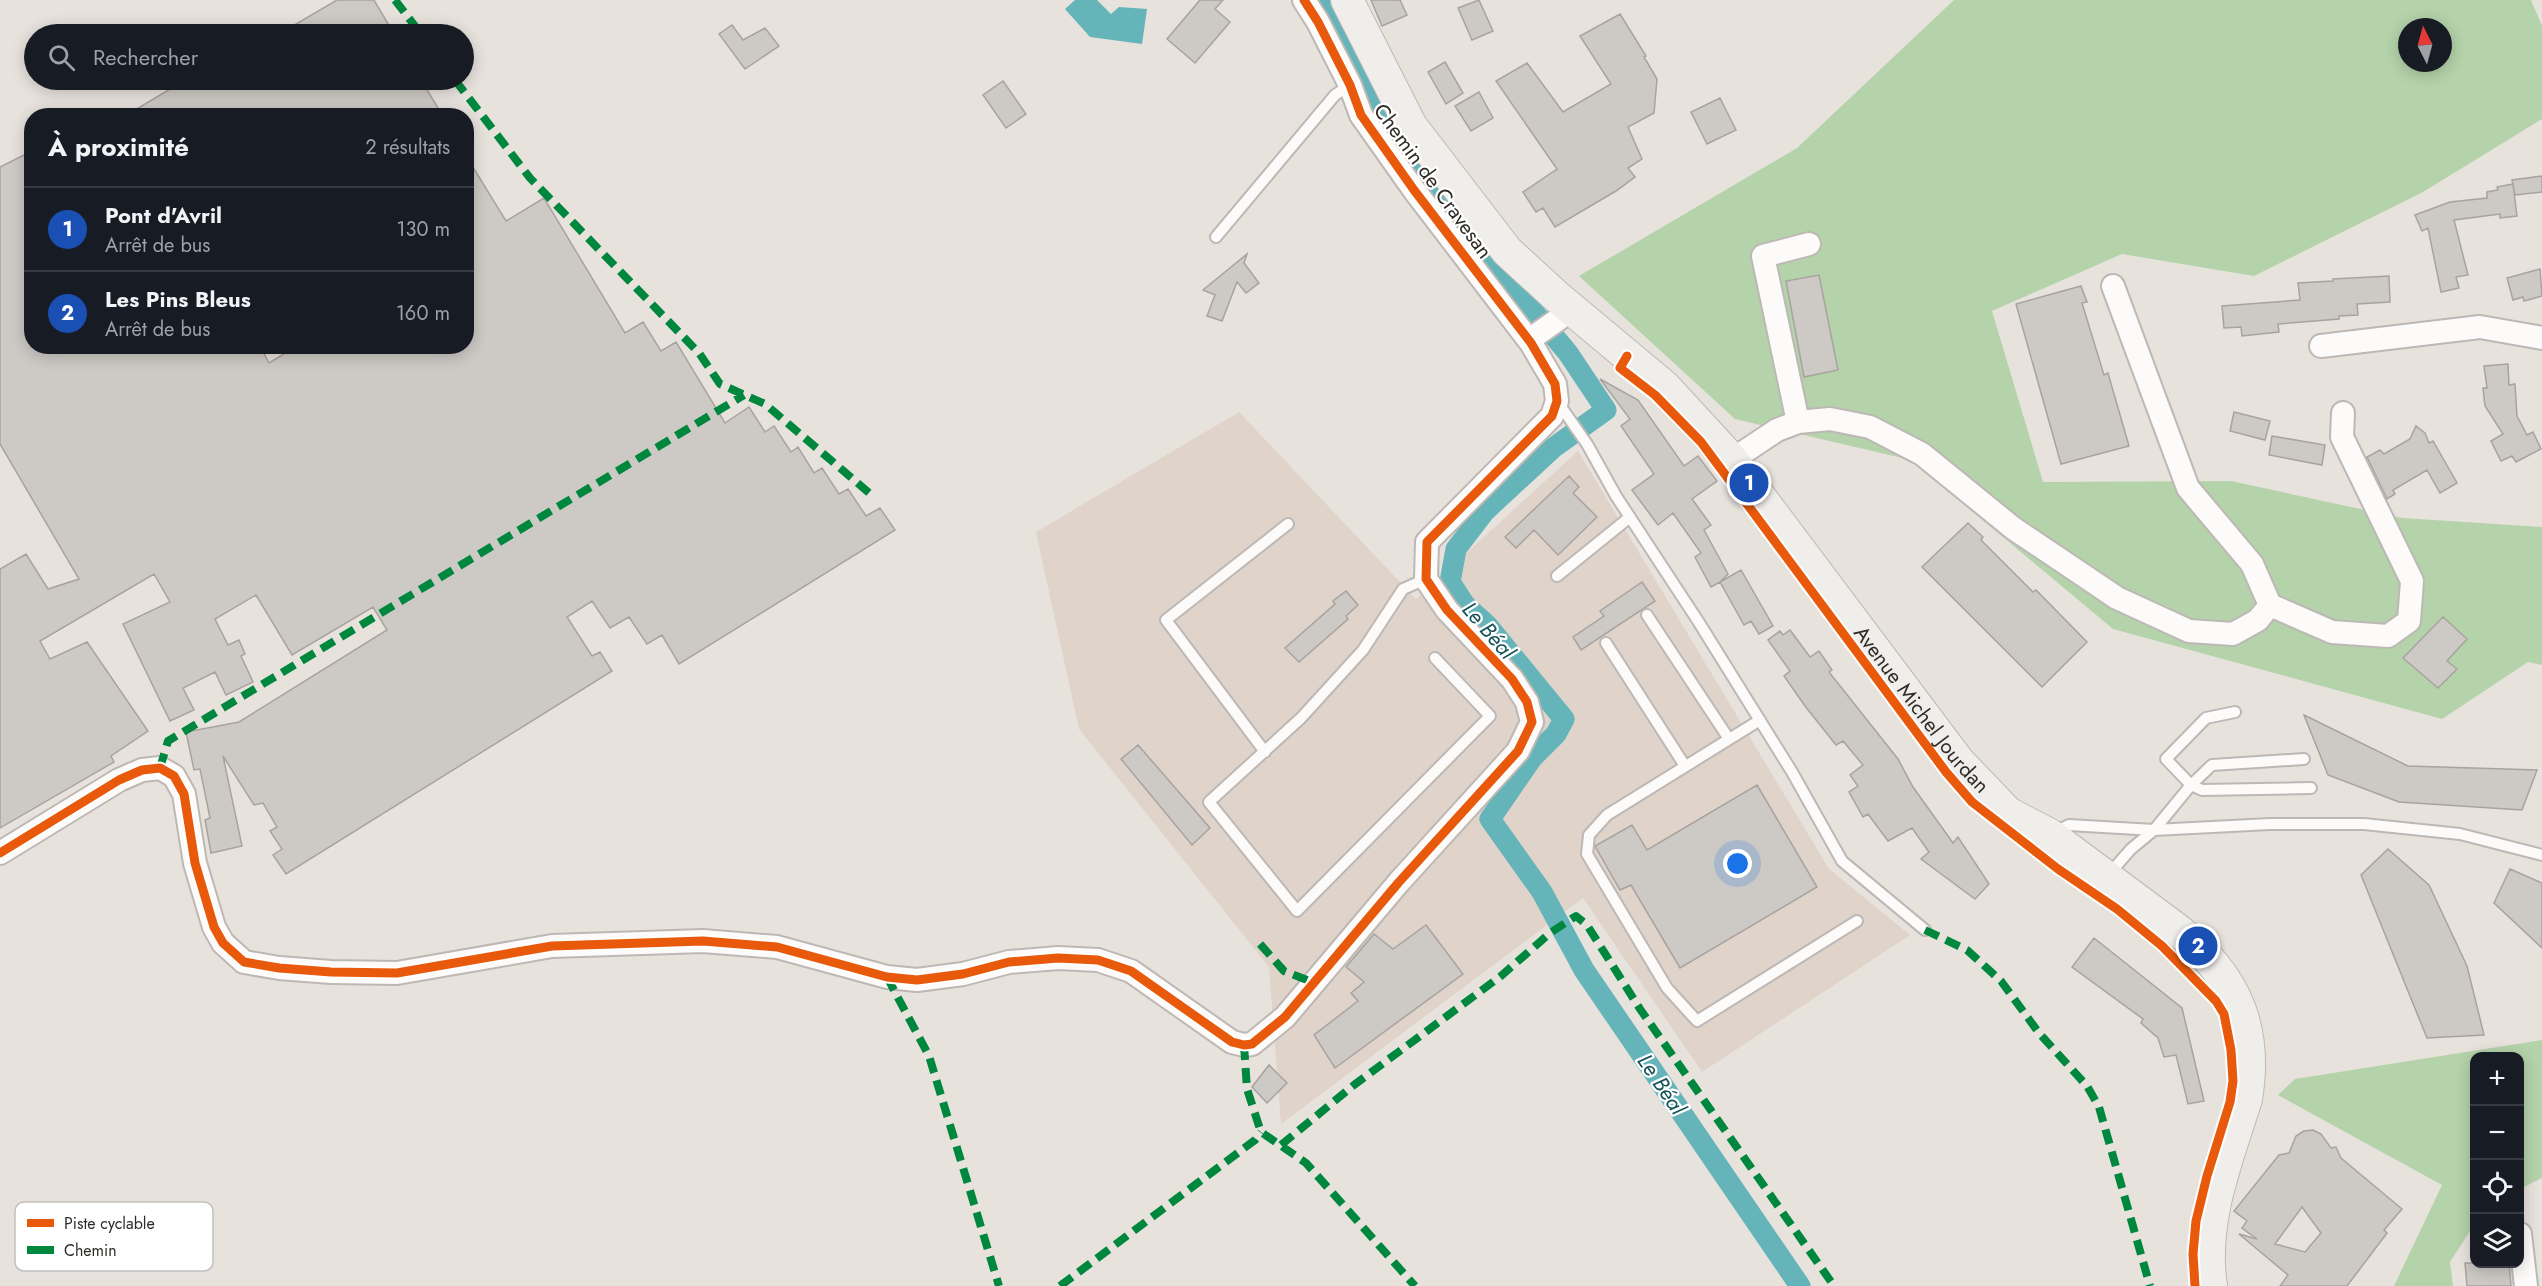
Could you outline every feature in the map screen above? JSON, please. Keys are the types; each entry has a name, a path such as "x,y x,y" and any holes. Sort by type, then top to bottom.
{"main road":[{"name":"Avenue Michel Jourdan","path":"1347,0 1411,126 1507,251 1564,315 1665,387 1732,460 1959,762 2008,813 2050,835 2198,946 2214,963 2236,997 2244,1019 2248,1040 2249,1079 2246,1099 2211,1219 2208,1257 2211,1286"}],"street":[{"name":"Chemin de Cravesan","path":"1304,0 1318,22 1350,85 1361,115 1414,190 1534,339 1555,384 1557,401"},
{"path":"1798,422 1763,256 1809,244"},
{"path":"2113,286 2188,488 2252,564 2270,605 2332,632 2388,636 2409,621 2412,581 2342,437 2343,413"},
{"path":"1534,339 1564,315"},
{"path":"2321,346 2480,327 2542,338"},
{"path":"0,853 119,780 141,770 160,768 174,776 184,794 195,863 214,927 222,943 244,962 279,968 331,972 397,973 552,946 703,941 777,947 888,977 917,981 963,974 1009,962 1058,958 1098,960 1131,971 1232,1042 1252,1044 1285,1017 1399,882 1518,751 1532,722 1527,702 1512,679 1446,610 1426,579 1427,542 1535,435 1552,416 1557,401"},
{"path":"1732,460 1777,430 1798,422 1830,419 1870,427 1922,454 2013,528 2117,598 2189,631 2233,634 2258,620 2270,605"},
{"path":"2524,1268 2526,1286"}],"lane":[{"path":"1216,237 1335,95 1350,85"},
{"path":"1557,401 1587,444 1630,516 1760,720 1842,861 1925,930"},
{"path":"1557,576 1630,516"},
{"path":"1265,752 1166,620 1288,524"},
{"path":"1426,579 1403,589 1363,650 1301,718 1209,802 1296,911 1490,716 1435,658"},
{"path":"1647,615 1729,739"},
{"path":"1606,643 1685,766"},
{"path":"2235,712 2206,718 2166,759 2191,785 2202,789 2311,788"},
{"path":"1760,720 1607,815 1589,836 1587,855 1667,988 1697,1021 1857,921"},
{"path":"2107,877 2131,849 2154,830 2191,785 2212,765 2304,759"},
{"path":"2050,835 2069,825 2154,830 2270,824 2364,824 2460,834 2542,855"}],"shaded area":[{"path":"1239,412 1416,599 1578,451 1829,869 1910,935 1702,1072 1583,898 1281,1124 1269,967 1079,729 1036,532"}],"green space":[{"path":"1954,0 2531,0 2542,26 2542,119 2423,192 2254,276 2122,254 1992,311 2043,482 2231,481 2402,518 2542,527 2542,665 2528,662 2442,719 2113,629 1911,460 1735,419 1579,276 1797,148"},
{"path":"2542,1040 2542,1178 2524,1187 2524,1052 2470,1052 2470,1231 2450,1262 2453,1286 2394,1286 2442,1185 2278,1095 2295,1079"}],"water":[{"path":"1075,0 1097,0 1111,14 1119,7 1147,9 1142,44 1090,37 1065,9"}],"building":[{"path":"337,0 374,0 388,24 296,24"},
{"path":"1200,0 1223,0 1215,9 1230,22 1195,63 1167,39"},
{"path":"1371,0 1400,0 1407,15 1382,26"},
{"path":"1479,0 1493,31 1472,40 1458,8"},
{"path":"1620,14 1646,56 1644,57 1657,79 1654,113 1628,127 1642,159 1628,168 1635,177 1616,191 1555,227 1543,208 1536,212 1523,192 1557,169 1496,81 1527,63 1563,112 1611,84 1580,36"},
{"path":"732,25 743,40 765,28 779,46 745,69 719,34"},
{"path":"1445,62 1463,93 1446,104 1428,72"},
{"path":"1003,81 1026,114 1006,128 983,95"},
{"path":"168,90 427,90 438,108 138,108"},
{"path":"1479,92 1493,118 1471,131 1455,106"},
{"path":"1720,98 1736,130 1707,144 1691,112"},
{"path":"24,155 24,354 264,354 269,363 284,354 474,354 474,169 506,221 544,198 625,333 643,322 661,351 676,342 725,423 749,407 765,432 774,426 791,452 798,447 814,473 822,468 839,494 848,489 866,516 880,508 895,530 679,664 662,635 647,644 629,617 610,628 592,601 567,617 592,656 600,652 612,671 286,874 273,855 282,849 270,831 277,827 263,803 254,805 223,756 242,846 211,853 205,820 210,818 200,769 194,770 186,732 239,722 387,630 373,607 292,655 256,595 215,619 228,645 239,640 245,654 241,656 253,682 226,695 215,672 183,688 194,710 170,721 123,624 170,602 154,574 40,641 50,659 87,642 148,731 111,756 114,762 0,828 0,569 26,554 48,589 79,579 0,444 0,167"},
{"path":"2542,176 2542,192 2515,195 2512,180"},
{"path":"2513,184 2517,216 2500,218 2500,214 2454,220 2468,275 2456,277 2459,288 2441,292 2428,228 2422,231 2415,215 2450,202 2487,198 2487,192 2498,190 2497,187"},
{"path":"1247,254 1244,263 1259,283 1246,293 1237,282 1222,321 1207,316 1215,295 1203,290"},
{"path":"2540,269 2542,296 2524,301 2523,297 2513,300 2507,278"},
{"path":"1819,275 1838,370 1804,377 1786,281"},
{"path":"2389,276 2390,302 2357,304 2358,315 2339,316 2339,319 2278,324 2279,332 2242,336 2241,327 2224,328 2222,306 2300,300 2298,283"},
{"path":"2081,286 2087,302 2082,303 2104,375 2108,373 2129,446 2061,464 2016,304"},
{"path":"2508,364 2509,385 2515,384 2517,416 2527,435 2533,432 2541,449 2516,462 2512,456 2501,461 2491,441 2503,434 2485,406 2483,388 2487,388 2484,366"},
{"path":"1600,379 1638,400 1684,466 1698,456 1717,481 1692,499 1711,525 1704,530 1728,574 1720,582 1711,587 1695,557 1701,553 1673,513 1658,525 1632,490 1654,474 1621,426 1630,419"},
{"path":"2234,412 2270,421 2265,440 2230,431"},
{"path":"2416,426 2425,433 2429,443 2433,441 2457,483 2440,493 2427,470 2393,490 2395,494 2387,499 2367,457 2380,450 2384,454 2410,439"},
{"path":"2272,436 2325,445 2322,465 2269,455"},
{"path":"1569,476 1579,487 1573,493 1597,517 1558,555 1534,530 1516,548 1505,537"},
{"path":"1968,523 1983,537 1981,540 2033,592 2036,590 2087,642 2042,687 1922,567"},
{"path":"1741,570 1773,626 1759,634 1751,621 1744,625 1720,582"},
{"path":"1642,582 1655,601 1581,650 1573,637 1604,616 1600,611"},
{"path":"1346,591 1358,605 1346,616 1348,619 1299,662 1285,648 1335,604 1333,601"},
{"path":"2443,617 2467,639 2447,661 2457,669 2438,688 2403,658"},
{"path":"1790,630 1810,657 1819,651 1832,670 1829,672 1898,759 1913,787 1953,843 1958,837 1989,884 1975,899 1921,859 1929,852 1912,828 1888,841 1868,814 1863,817 1849,792 1858,786 1850,775 1863,765 1843,741 1836,745 1805,706 1784,676 1790,671 1768,640 1780,631 1783,635"},
{"path":"2304,715 2408,766 2537,770 2522,810 2399,802 2328,775"},
{"path":"1138,745 1210,828 1192,845 1121,759"},
{"path":"1757,785 1817,887 1680,968 1631,885 1620,890 1595,846 1632,825 1647,850"},
{"path":"2388,849 2429,885 2467,966 2484,1035 2427,1038 2361,875"},
{"path":"2510,869 2542,883 2542,948 2494,903"},
{"path":"1426,925 1463,974 1335,1068 1314,1035 1358,1001 1351,993 1364,982 1346,967 1374,934 1393,949"},
{"path":"2094,938 2182,1008 2204,1101 2188,1104 2176,1055 2164,1057 2158,1038 2141,1023 2143,1019 2072,967"},
{"path":"1269,1065 1287,1083 1267,1103 1252,1087"},
{"path":"2313,1130 2321,1134 2331,1148 2336,1147 2341,1158 2402,1209 2384,1230 2387,1233 2347,1286 2280,1286 2288,1275 2239,1234 2257,1239 2242,1228 2247,1221 2234,1211 2279,1155 2289,1153 2296,1136 2304,1131","holes":["2302,1207 2321,1233 2305,1252 2275,1244"]},
{"path":"2465,1263 2470,1263 2470,1268 2509,1268 2511,1286 2467,1286"}],"waterway":[{"name":"Le Béal","path":"1321,0 1328,9 1383,124 1454,217 1568,353 1606,410 1553,448 1485,511 1456,549 1450,582 1465,605 1487,625 1564,719 1556,734 1532,758 1490,819 1542,892 1584,970 1800,1286"}],"marked path":[{"path":"395,0 413,24"},
{"path":"463,90 530,178 699,353 720,384 765,404 874,497"},
{"path":"160,768 168,741 744,395"},
{"path":"1281,1145 1354,1085 1501,976 1550,933 1576,916 1587,925 1640,1009 1834,1286"},
{"path":"1925,930 1967,950 2001,981 2039,1033 2087,1086 2099,1107 2150,1286"},
{"path":"1260,944 1284,971 1312,982"},
{"path":"887,977 929,1056 999,1286"},
{"path":"1244,1045 1247,1089 1261,1132 1306,1163 1415,1286"},
{"path":"1060,1286 1255,1140 1261,1132"}],"cycle path":[{"path":"0,853 119,780 142,770 160,768 174,776 184,794 195,863 214,927 223,943 244,962 279,968 331,972 397,973 552,946 703,941 777,947 887,977 917,980 963,974 1009,962 1058,958 1098,960 1131,971 1232,1042 1252,1044 1285,1017 1399,882 1518,751 1532,722 1527,702 1512,679 1447,610 1426,579 1427,542 1552,416 1557,401 1555,384 1531,343 1414,190 1361,115 1350,85 1318,22 1304,0"},
{"path":"1627,356 1620,368 1655,395 1701,442 1946,772 1972,802 2058,869 2117,909 2162,946 2216,1001 2224,1014 2231,1050 2233,1081 2230,1102 2196,1221 2193,1254 2195,1286"}],"place":[{"name":"Pont d'Avril","path":"1749,483"},
{"name":"Les Pins Bleus","path":"2198,946"}]}
